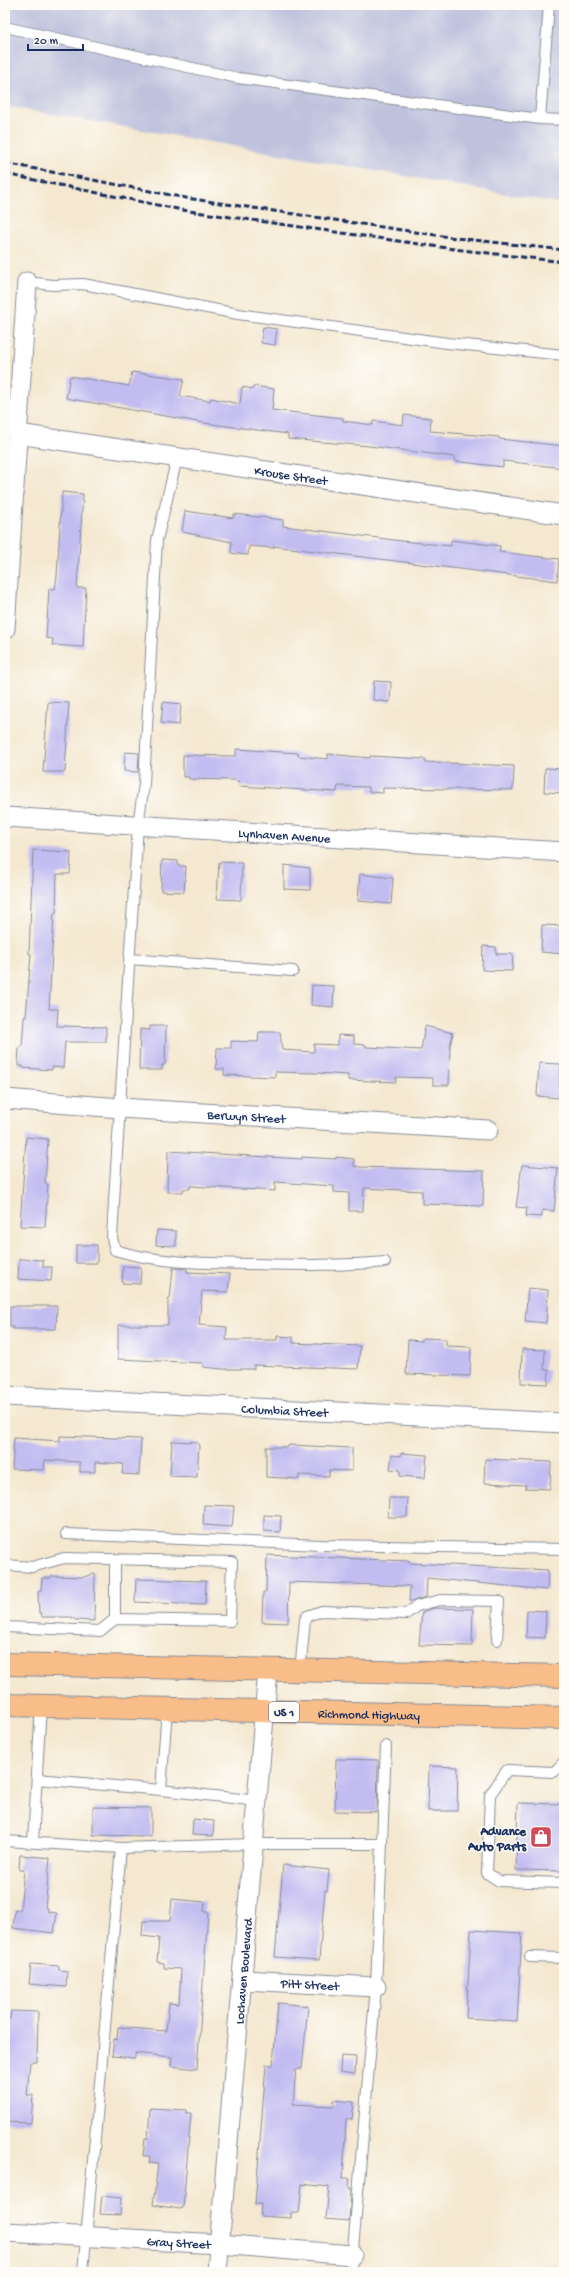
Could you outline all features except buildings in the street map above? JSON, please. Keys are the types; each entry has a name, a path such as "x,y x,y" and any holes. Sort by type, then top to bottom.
{"main road":[{"path":"5,1664 564,1676"},
{"name":"Richmond Highway","path":"5,1704 564,1718"}],"street":[{"path":"5,629 27,282"},
{"name":"Krouse Street","path":"18,434 564,515"},
{"name":"Lynhaven Avenue","path":"5,817 564,852"},
{"name":"Berwyn Street","path":"5,1099 120,1108 488,1130"},
{"name":"Columbia Street","path":"5,1396 564,1423"},
{"name":"Lochaven Boulevard","path":"217,2272 243,1980 268,1670"},
{"name":"Pitt Street","path":"243,1980 376,1987"},
{"name":"Gray Street","path":"5,2232 219,2244 351,2264"}],"lane":[{"path":"540,119 549,5"},
{"path":"5,27 238,78 540,119 564,120"},
{"path":"27,282 53,285 83,284 238,314 447,343 564,355"},
{"path":"177,458 157,540 144,784 138,825 112,1238 115,1250 138,1257 207,1263 343,1266 385,1262"},
{"path":"129,959 293,971"},
{"path":"66,1534 321,1544 564,1549"},
{"path":"5,1565 32,1567 64,1558 232,1562 230,1622 115,1619 100,1631 5,1627"},
{"path":"115,1559 115,1619"},
{"path":"300,1671 305,1620 307,1616 322,1611 406,1614 417,1606 440,1600 499,1601 497,1640"},
{"path":"33,1842 41,1705"},
{"path":"161,1790 167,1709"},
{"path":"351,2264 376,1987 386,1746"},
{"path":"564,1762 554,1772 507,1770 490,1795 487,1873 499,1881 564,1883"},
{"path":"37,1779 161,1790 258,1801"},
{"path":"5,1840 121,1848 254,1844 382,1844"},
{"path":"83,2272 88,2237 121,1848"},
{"path":"530,1956 564,1958"}],"shaded area":[{"path":"5,5 564,5 564,204 5,106"}],"railway":[{"path":"5,163 186,198 456,238 564,250"},
{"path":"5,174 182,210 454,249 564,262"}],"place":[{"name":"Advance Auto Parts","path":"541,1837"}]}
